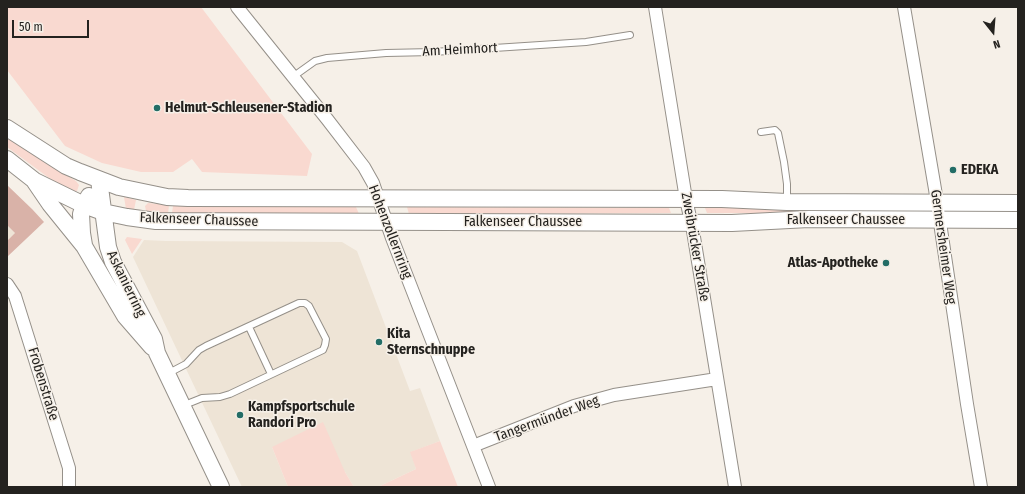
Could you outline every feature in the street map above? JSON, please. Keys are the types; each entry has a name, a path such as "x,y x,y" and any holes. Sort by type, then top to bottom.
{"main road":[{"name":"Falkenseer Chaussee","path":"7,128 66,166 119,188 143,193 188,198 722,199 787,202 1018,203"},
{"path":"7,159 35,181"},
{"path":"84,205 99,180"},
{"name":"Askanierring","path":"99,180 108,247 113,262 154,339 157,353 221,487"},
{"name":"Falkenseer Chaussee","path":"35,181 84,205 104,212 138,219 174,222 732,223 809,219 1018,220"},
{"name":"Askanierring","path":"35,181 50,204 84,246 125,316 157,353"},
{"path":"138,219 143,193"},
{"name":"Askanierring","path":"84,205 80,221 84,246"}],"street":[{"name":"Hohenzollernring","path":"237,7 294,76 364,167 373,183 386,222 489,487"},
{"name":"Zweibrücker Straße","path":"655,7 735,487"},
{"name":"Germersheimer Weg","path":"904,7 937,203 981,487"},
{"name":"Frobenstraße","path":"7,284 15,296 69,468 69,487"},
{"name":"Tangermünder Weg","path":"473,446 580,404 614,396 717,380"}],"lane":[{"name":"Am Heimhort","path":"294,76 315,61 327,58 386,52 433,52 586,42 630,35"},
{"path":"761,132 775,130 778,133 787,184 787,202"},
{"path":"167,374 186,364 199,350 206,346 299,303 305,303 309,306 326,339 323,350 230,394 220,397 202,398 182,406"},
{"path":"249,327 272,374"}],"shaded area":[{"name":"Helmut-Schleusener-Stadion","path":"7,7 201,7 312,154 307,176 202,172 192,159 173,172 141,172 102,163 65,146 7,70"},
{"path":"7,136 44,162 76,181 79,185 77,191 72,191 49,178 7,147"},
{"path":"7,185 44,222 7,257 7,241 15,233 7,225"},
{"path":"124,197 136,200 134,210 126,209"},
{"path":"148,203 169,205 168,214 146,211 145,206"},
{"path":"173,206 356,207 359,214 172,213"},
{"path":"407,207 669,208 671,213 409,214"},
{"path":"705,208 796,208 796,213 707,213"},
{"path":"800,208 919,208 921,214 800,213"},
{"path":"955,208 1018,208 1018,214 956,214"},
{"path":"7,225 15,233 7,241"},
{"path":"127,237 142,239 132,254 125,240"},
{"path":"144,240 342,242 357,251 410,391 420,388 440,441 411,452 416,469 378,487 354,487 345,472 272,447 288,487 242,487 133,257"},
{"path":"323,422 345,472 354,487 288,487 272,447"},
{"path":"440,441 458,487 378,487 416,469 410,452"}],"place":[{"name":"Helmut-Schleusener-Stadion","path":"157,108"},
{"name":"EDEKA","path":"953,170"},
{"name":"Atlas-Apotheke","path":"886,263"},
{"name":"Kita Sternschnuppe","path":"379,342"},
{"name":"Kampfsportschule Randori Pro","path":"240,415"}]}
